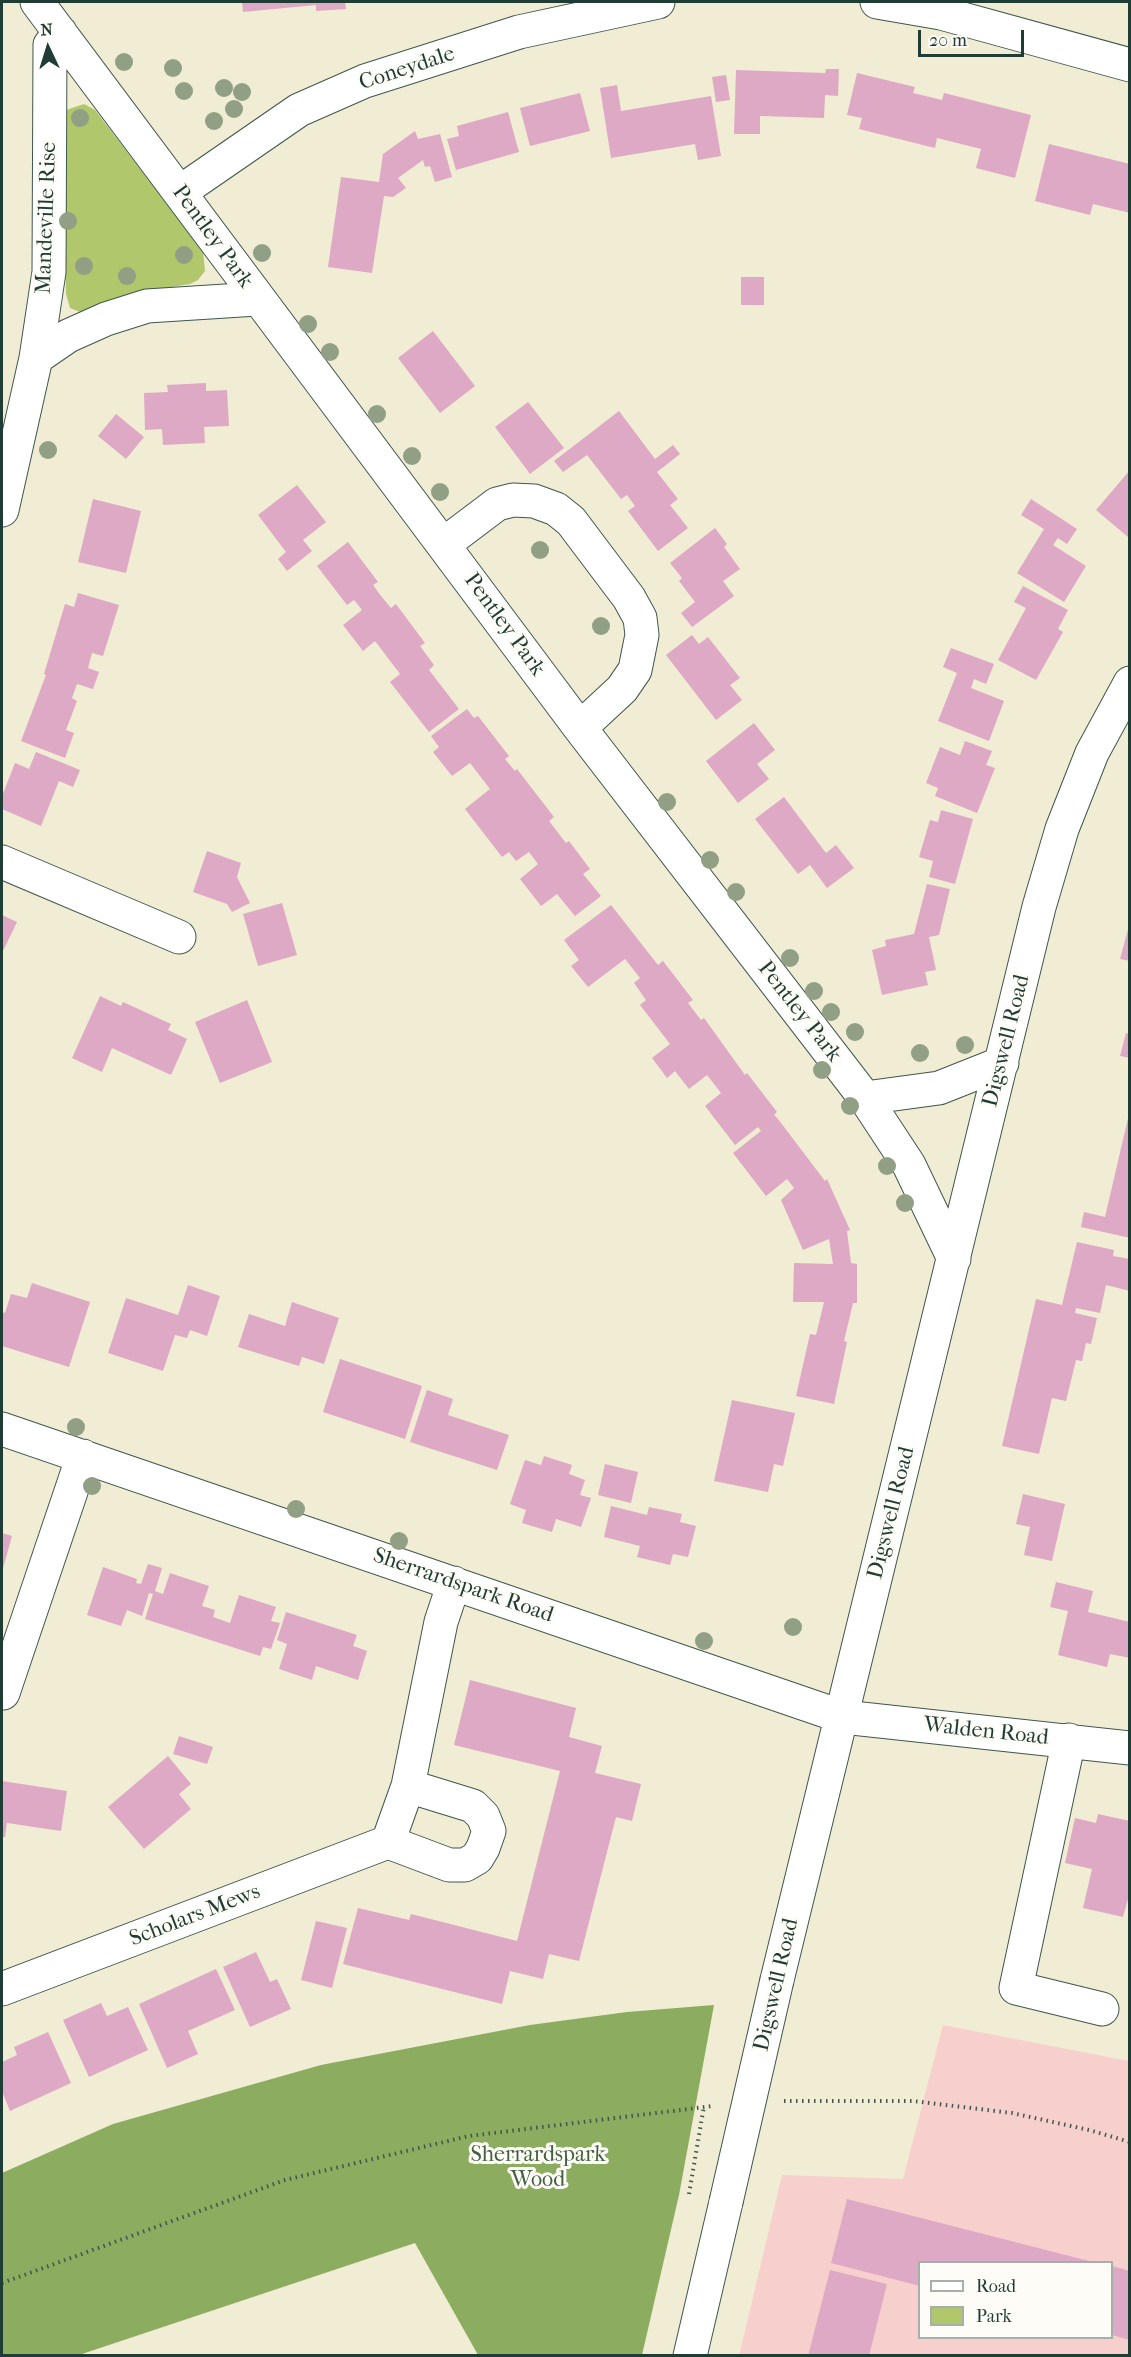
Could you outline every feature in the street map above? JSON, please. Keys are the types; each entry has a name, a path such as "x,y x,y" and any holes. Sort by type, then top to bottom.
{"street":[{"name":"Pentley Park","path":"37,2 580,728 865,1098 909,1165 954,1259"},
{"name":"Coneydale","path":"180,192 299,110 365,81 519,32 658,2"},
{"path":"877,2 941,13 1130,66"},
{"name":"Mandeville Rise","path":"2,510 36,358 49,272 50,45 60,32"},
{"path":"36,358 68,336 106,319 147,306 257,299"},
{"path":"444,544 497,504 513,500 534,501 556,509 571,521 629,598 640,618 642,635 635,670 622,689 580,728"},
{"name":"Digswell Road","path":"690,2355 777,1980 1039,907 1062,829 1092,753 1130,683"},
{"path":"2,862 179,937"},
{"path":"865,1098 939,1088 1002,1063"},
{"name":"Sherrardspark Road","path":"2,1429 843,1717"},
{"path":"3,1693 83,1456"},
{"path":"408,1786 472,1806 483,1816 489,1831 477,1858 465,1865 449,1864 388,1842 408,1786 441,1622 454,1583"},
{"name":"Walden Road","path":"843,1717 1130,1748"},
{"path":"1069,1740 1016,1988 1102,2009"},
{"name":"Scholars Mews","path":"2,1989 388,1842"}],"path":[{"path":"780,2101 812,2099 913,2101 1012,2113 1089,2130 1130,2142"},
{"path":"2,2283 285,2180 469,2136 715,2105"},
{"path":"688,2199 704,2106"}],"shaded area":[{"path":"943,2025 1129,2061 1129,2355 739,2356 782,2175 903,2179"}],"green space":[{"path":"84,104 95,110 203,251 205,271 198,280 190,284 154,290 85,314 70,308 66,294 65,239 66,110"},
{"name":"Sherrardspark Wood","path":"714,2005 679,2195 642,2355 478,2355 415,2243 79,2355 2,2355 2,2173 113,2124 321,2065 530,2025 627,2012"}],"building":[{"path":"242,2 345,2 346,9 316,11 316,5 243,12"},
{"path":"826,69 839,69 838,96 825,95 824,118 760,116 760,134 734,134 736,70 825,73"},
{"path":"857,73 915,87 913,93 942,100 944,93 1031,115 1015,178 976,168 981,149 937,138 935,148 859,129 862,118 847,115"},
{"path":"726,75 730,100 716,102 712,77"},
{"path":"617,85 621,111 711,96 721,156 698,160 695,144 611,158 600,88"},
{"path":"580,93 590,131 530,146 520,108"},
{"path":"508,112 519,152 456,170 447,139 459,136 457,126"},
{"path":"415,131 418,139 440,134 452,177 435,182 430,166 425,167 423,160 398,178 406,188 393,197 384,196 372,273 328,267 341,177 379,182 383,154"},
{"path":"1049,144 1130,164 1130,213 1093,204 1090,215 1035,201"},
{"path":"741,277 764,277 764,305 741,305"},
{"path":"433,331 475,386 440,413 398,358"},
{"path":"206,383 206,391 227,390 229,426 204,427 205,443 163,445 162,429 145,430 144,393 168,392 167,385"},
{"path":"528,402 564,448 530,474 495,427"},
{"path":"619,411 655,459 673,445 680,454 657,472 678,499 670,505 688,528 658,551 628,511 635,506 627,495 621,499 587,455 563,472 554,461"},
{"path":"116,414 144,437 126,459 98,436"},
{"path":"1130,470 1130,536 1128,537 1096,510"},
{"path":"297,485 326,522 303,540 312,551 287,571 278,559 286,552 258,515"},
{"path":"93,499 141,511 126,573 78,562"},
{"path":"1031,499 1077,529 1067,544 1058,538 1053,545 1086,566 1064,602 1017,573 1044,529 1021,515"},
{"path":"715,528 727,544 724,547 740,569 723,581 734,596 692,627 681,613 695,602 679,581 682,578 670,563"},
{"path":"348,542 378,582 373,585 381,596 391,608 396,604 425,643 420,646 434,665 429,670 459,709 429,732 390,682 400,674 375,641 363,651 343,625 362,610 354,600 347,605 317,566"},
{"path":"1023,586 1068,610 1058,629 1063,632 1036,680 998,660 1026,608 1014,602"},
{"path":"78,593 119,605 103,656 92,653 88,668 99,672 93,689 77,684 72,698 77,701 66,730 74,733 65,758 21,741 46,675 44,674 65,604 74,607"},
{"path":"692,635 699,644 708,637 740,678 730,685 742,700 716,720 666,655"},
{"path":"951,648 994,664 986,684 974,679 971,688 1004,701 989,741 938,721 957,673 943,667"},
{"path":"467,709 474,718 478,716 509,756 505,759 515,771 517,769 554,817 549,821 566,843 569,841 590,869 583,874 601,896 575,916 557,894 541,906 520,879 538,864 529,852 516,861 509,852 502,857 465,809 490,789 470,763 452,776 433,752 439,747 431,736"},
{"path":"754,723 775,750 757,764 769,779 738,803 706,761"},
{"path":"965,741 992,751 986,765 995,768 977,813 935,796 938,788 926,783 940,747 960,755"},
{"path":"36,752 80,770 73,787 59,781 41,826 2,809 2,796 15,763 29,769"},
{"path":"784,797 826,853 836,845 854,868 827,888 810,865 798,874 755,819"},
{"path":"941,810 973,819 955,884 929,877 933,861 919,857 930,820 938,822"},
{"path":"207,851 241,863 237,877 250,903 232,912 227,904 193,892"},
{"path":"927,884 950,889 939,935 929,937 936,970 925,972 928,985 882,995 872,950 886,946 885,940 914,934"},
{"path":"282,903 297,955 258,966 243,914"},
{"path":"611,905 658,965 663,961 693,1000 688,1003 701,1020 704,1018 745,1075 747,1073 777,1112 774,1115 825,1181 827,1179 850,1230 847,1231 851,1263 857,1264 857,1303 853,1303 844,1341 847,1342 834,1404 796,1396 810,1334 816,1335 824,1302 793,1302 794,1263 833,1264 829,1239 803,1250 781,1200 794,1188 787,1179 766,1196 733,1153 761,1131 758,1127 735,1145 705,1106 721,1093 707,1075 689,1089 675,1071 667,1078 652,1058 670,1044 640,1005 646,1000 634,983 640,978 625,959 588,987 571,966 579,960 564,940"},
{"path":"2,915 17,922 2,953"},
{"path":"1130,922 1130,961 1120,959"},
{"path":"100,996 121,1006 123,1002 171,1024 168,1030 187,1039 171,1075 112,1048 102,1072 72,1058"},
{"path":"247,1000 272,1062 220,1083 195,1022"},
{"path":"1126,1033 1130,1034 1130,1058 1120,1056"},
{"path":"1129,1114 1130,1238 1081,1227 1084,1212 1105,1217"},
{"path":"1077,1242 1114,1250 1113,1256 1130,1259 1130,1291 1106,1285 1100,1313 1076,1308 1075,1313 1097,1318 1091,1344 1086,1343 1082,1361 1076,1360 1066,1401 1052,1398 1039,1454 1002,1446 1036,1299 1062,1305"},
{"path":"32,1283 90,1302 69,1367 2,1346 2,1312 5,1313 11,1294 27,1298"},
{"path":"188,1285 220,1296 207,1336 190,1330 187,1338 175,1335 163,1371 108,1353 126,1298 178,1315"},
{"path":"292,1302 339,1318 324,1364 302,1357 299,1366 238,1347 249,1314 285,1326"},
{"path":"340,1359 422,1386 405,1439 323,1412"},
{"path":"427,1390 453,1399 448,1415 509,1435 497,1470 410,1442"},
{"path":"732,1400 795,1413 783,1466 774,1464 768,1492 714,1481"},
{"path":"544,1456 572,1465 569,1474 585,1480 580,1495 591,1498 581,1527 556,1519 552,1532 522,1523 526,1510 510,1504 525,1460 541,1465"},
{"path":"605,1464 638,1472 631,1503 598,1495"},
{"path":"1023,1494 1065,1504 1052,1561 1024,1555 1030,1527 1016,1524"},
{"path":"611,1506 647,1515 649,1507 682,1514 680,1522 696,1526 688,1557 673,1554 670,1565 637,1557 640,1546 604,1537"},
{"path":"2,1533 12,1536 2,1572"},
{"path":"148,1564 162,1568 155,1591 163,1594 170,1573 209,1586 202,1606 215,1610 213,1617 230,1623 239,1595 276,1607 271,1621 280,1623 271,1649 263,1647 260,1656 145,1619 153,1594 149,1593 142,1616 127,1610 121,1626 87,1615 103,1567 137,1579 136,1583 141,1584"},
{"path":"1056,1582 1093,1591 1088,1612 1130,1622 1130,1658 1110,1654 1107,1667 1058,1655 1068,1611 1050,1607"},
{"path":"286,1612 357,1635 353,1646 367,1651 358,1680 316,1666 312,1680 279,1669 287,1644 277,1640"},
{"path":"470,1680 576,1708 569,1737 602,1746 595,1773 641,1784 632,1821 616,1817 579,1961 549,1954 543,1979 510,1971 502,2004 343,1964 358,1908 409,1920 411,1914 517,1941 560,1771 454,1745"},
{"path":"179,1736 213,1747 207,1764 173,1754"},
{"path":"168,1756 191,1784 179,1794 191,1809 144,1849 108,1807"},
{"path":"2,1781 67,1791 61,1831 7,1823 5,1837 2,1837"},
{"path":"1098,1814 1130,1821 1130,1892 1123,1917 1083,1908 1092,1869 1065,1863 1075,1818 1096,1823"},
{"path":"316,1921 347,1928 332,1988 301,1980"},
{"path":"256,1952 270,1982 277,1979 291,2009 250,2027 223,1967"},
{"path":"216,1969 235,2010 188,2031 198,2054 167,2068 139,2004"},
{"path":"101,2003 107,2016 128,2007 148,2050 89,2077 63,2020"},
{"path":"48,2032 71,2083 10,2111 2,2091 2,2062 17,2055 14,2047"},
{"path":"847,2199 1089,2261 918,2261 918,2285 831,2263"},
{"path":"1113,2266 1130,2271 1130,2340 1113,2335"},
{"path":"830,2270 887,2284 869,2356 808,2356"}]}
